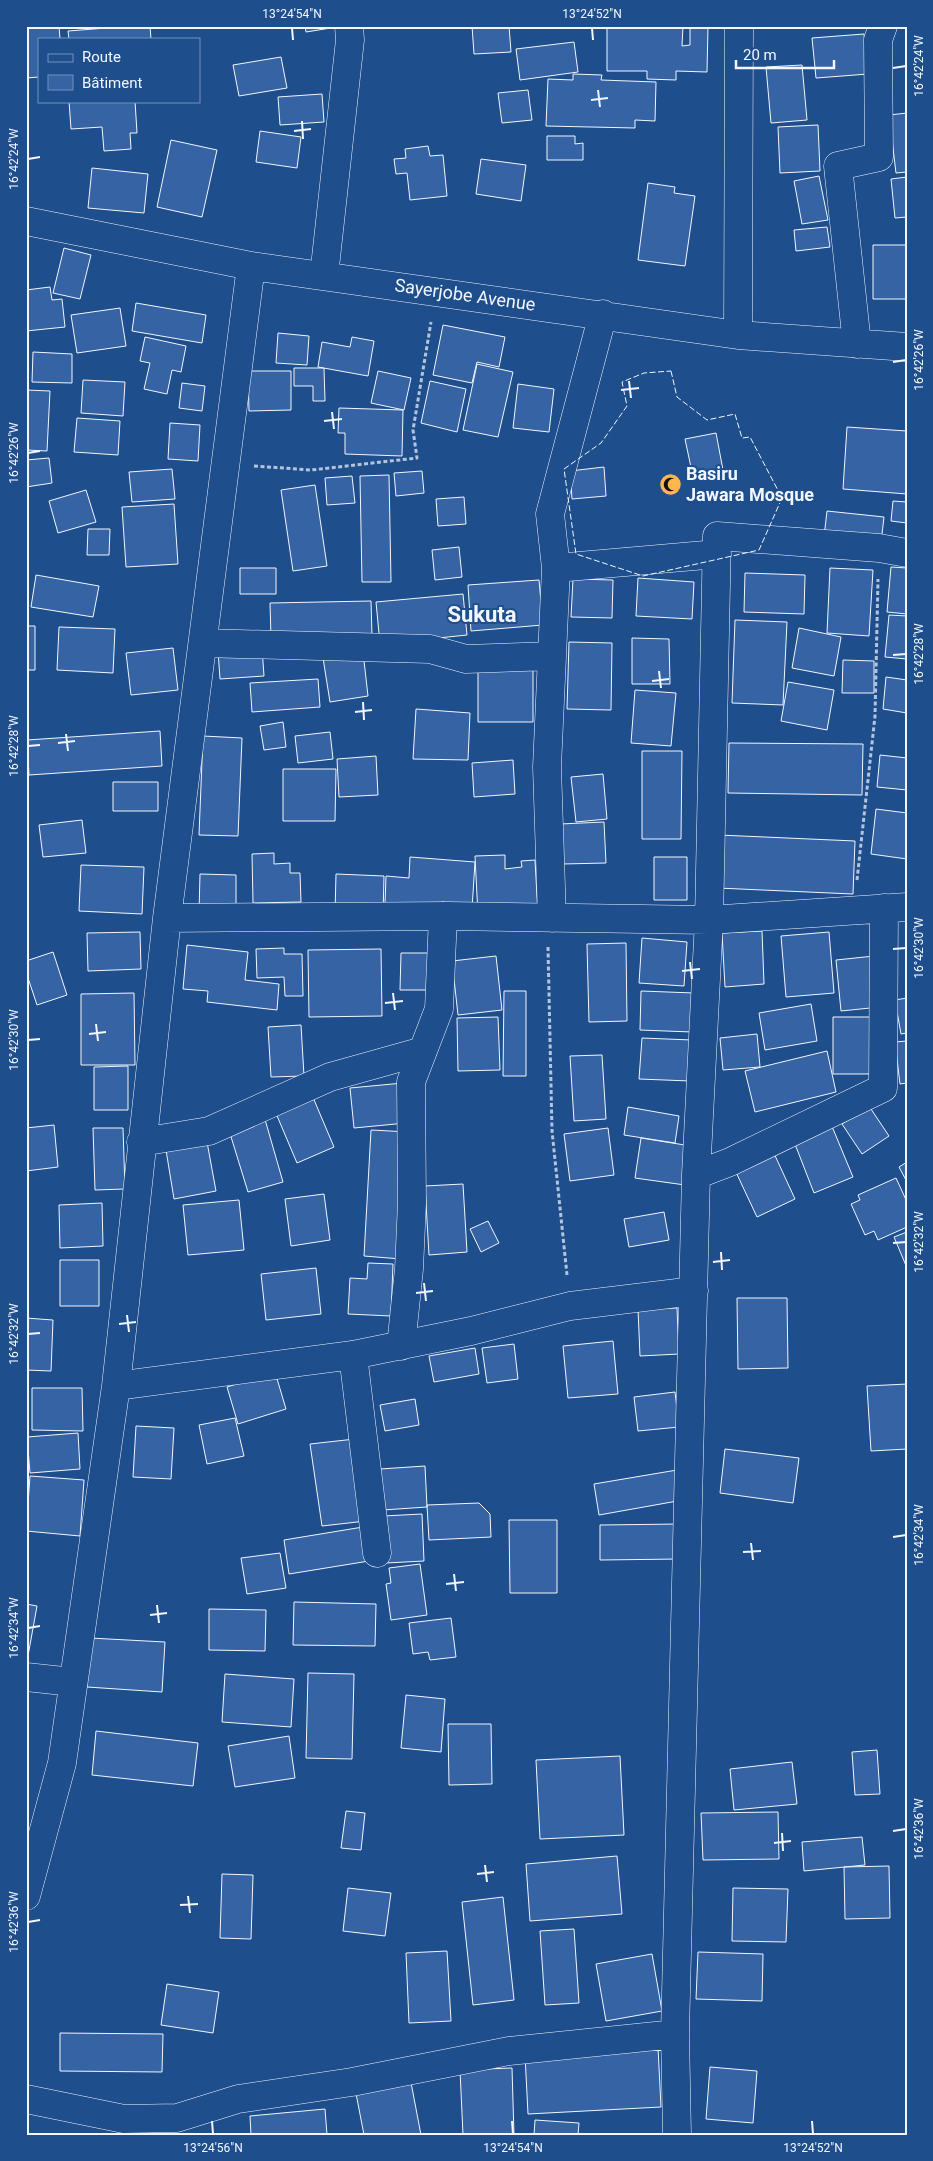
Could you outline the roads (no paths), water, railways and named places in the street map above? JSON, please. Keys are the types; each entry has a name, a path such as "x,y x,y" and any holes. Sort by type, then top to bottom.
{"street":[{"path":"324,276 350,40 349,26"},
{"path":"738,26 738,335"},
{"path":"856,344 838,166 879,157 878,40 883,26"},
{"name":"Sayerjobe Avenue","path":"26,221 251,266 603,314 738,335 907,348"},
{"path":"26,1896 62,1763 116,1386 166,918 204,643 251,266"},
{"path":"550,918 547,767 556,568 550,514 603,314"},
{"path":"677,2135 676,2034 696,1175 709,920 717,536 878,548 907,553"},
{"path":"556,568 717,554"},
{"path":"204,643 430,649 466,658 552,656"},
{"path":"166,918 443,916 709,920 895,907 884,1088 730,1162 696,1175"},
{"path":"401,1346 409,1269 411,1222 411,1082 439,1009 443,916"},
{"path":"141,1142 209,1131 330,1078 423,1051"},
{"path":"116,1386 354,1355 471,1331 570,1306 694,1291"},
{"path":"354,1355 378,1553"},
{"path":"26,1677 73,1682"},
{"path":"26,2099 124,2119 176,2118 238,2099 352,2082 509,2051 676,2034"}],"place":[{"name":"Basiru Jawara Mosque","path":"670,484"}],"district":[{"name":"Sukuta","path":"482,614"}]}
